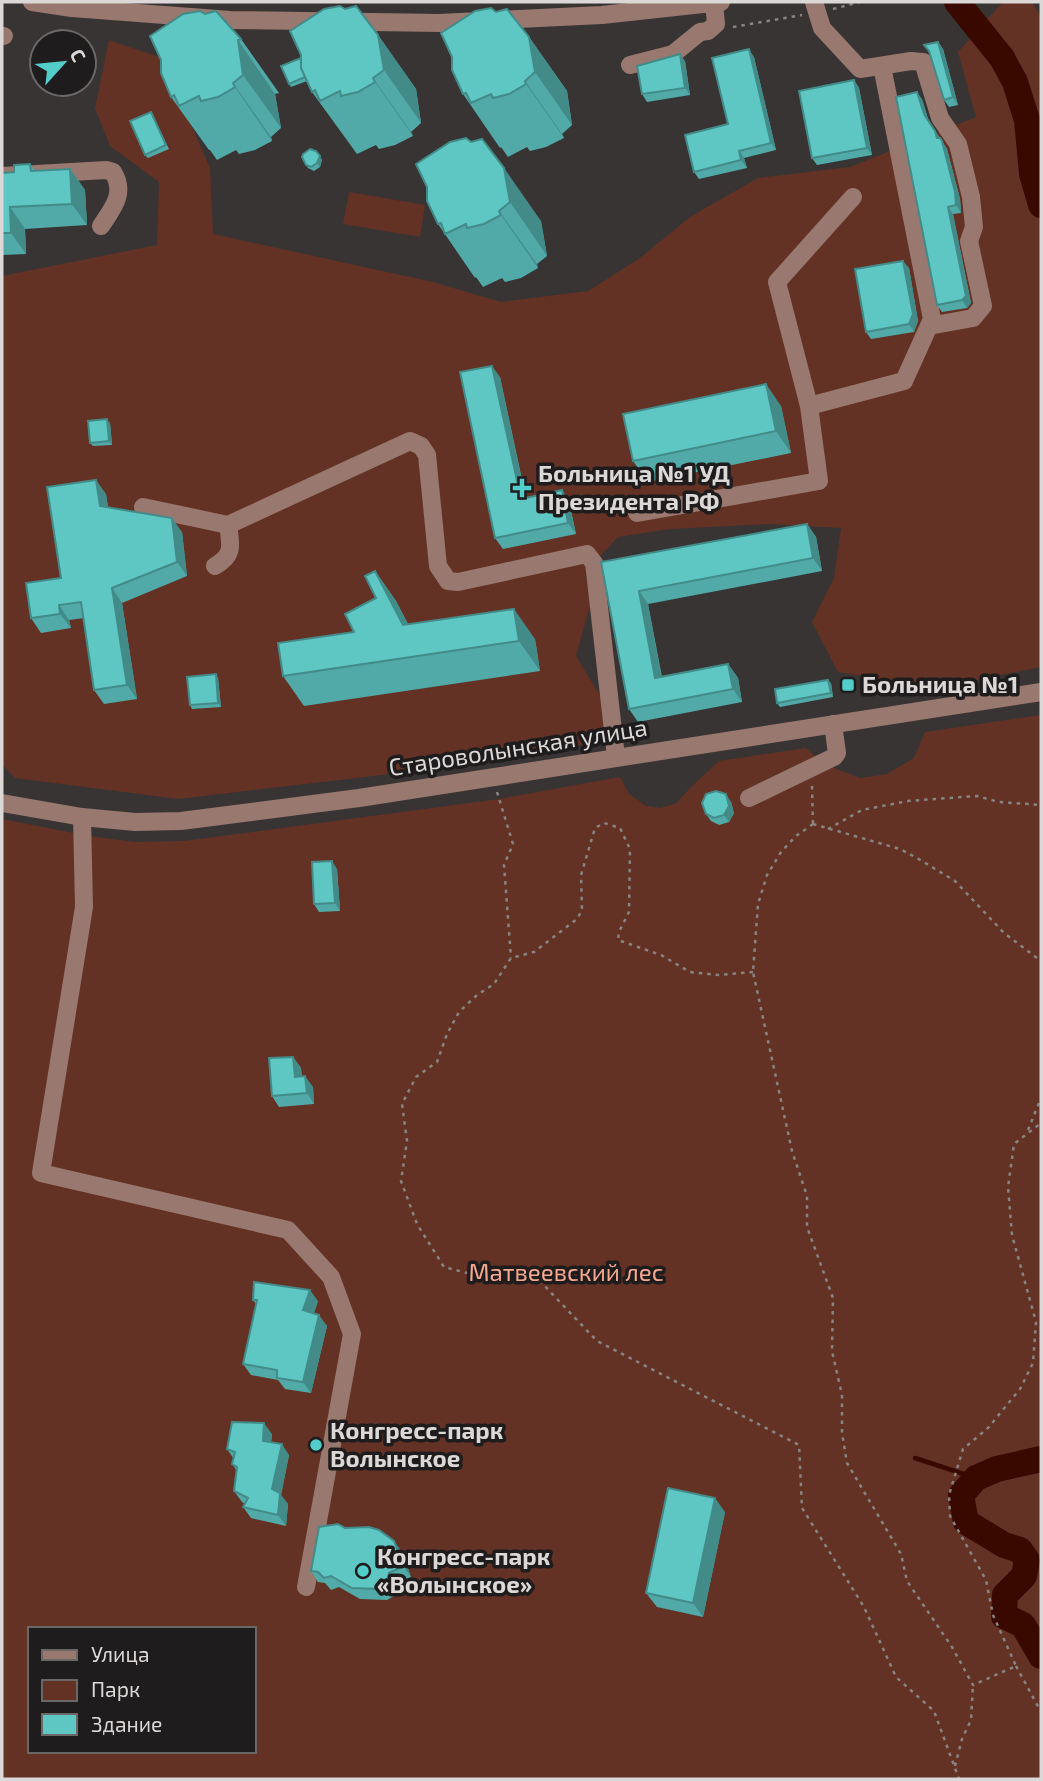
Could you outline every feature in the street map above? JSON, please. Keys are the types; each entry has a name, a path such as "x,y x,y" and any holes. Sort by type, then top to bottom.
{"street":[{"path":"32,2 72,8 230,20 426,23 602,15 721,2"},
{"path":"630,65 673,54 700,32 708,31 716,24 714,2"},
{"path":"816,7 822,28 860,69 911,61 923,62 940,118 958,144 971,197 974,227 969,241 983,306 973,318 929,326"},
{"path":"809,406 904,381 932,319 881,66"},
{"path":"2,176 107,170 113,172 120,187 119,196 101,226"},
{"path":"637,513 819,481 809,406 777,282 853,197"},
{"path":"143,507 228,525 410,441 416,443 427,455 438,566 448,581 458,582 587,555 591,558 594,563 616,757"},
{"path":"215,566 226,560 230,552 228,525"},
{"name":"Староволынская улица","path":"2,803 82,817 135,822 181,821 359,798 1041,692"},
{"path":"749,798 834,757 837,752 833,724"},
{"path":"82,817 84,907 41,1173 288,1230 331,1277 352,1334 306,1587"}],"path":[{"path":"716,24 729,28 816,7 860,2"},
{"path":"812,769 813,824"},
{"path":"496,788 513,844 503,864 511,958 494,984 459,1012 447,1034 437,1062 416,1077 402,1104 407,1141 401,1181 417,1224 444,1267 479,1276 527,1275 538,1279 597,1341 799,1445 802,1508 864,1607 896,1677 933,1710 959,1779"},
{"path":"828,829 862,810 908,801 977,796 999,802 1041,805"},
{"path":"511,958 534,952 577,919 582,910 580,875 595,828 604,823 620,828 630,849 629,912 618,940 661,954 690,972 719,975 752,972"},
{"path":"813,824 900,849 955,881 1004,933 1041,961"},
{"path":"813,824 796,836 781,852 767,875 758,904 752,972 792,1151 807,1196 807,1227 832,1298 832,1351 842,1395 842,1433 847,1463 901,1553 907,1581 952,1647 973,1685 971,1720 962,1739 955,1766"},
{"path":"1027,1132 1041,1097"},
{"path":"1041,1123 1014,1144 1008,1187 1012,1235 1036,1322 1033,1363 1020,1389 988,1428 963,1449 951,1482 950,1516 986,1580 993,1615 1041,1712"},
{"path":"973,1685 1016,1666"}],"green space":[{"name":"Больница №1 УД Президента РФ","path":"1003,2 1032,2 1041,17 1041,667 915,692 862,676 838,672 812,622 834,578 841,528 770,524 670,529 618,537 585,572 591,602 576,656 615,720 596,743 399,773 178,799 15,778 2,764 2,276 157,245 159,182 110,146 95,108 109,40 162,58 210,168 213,234 433,282 501,302 588,291 640,258 690,217 758,178 850,167 976,117 958,52"},
{"path":"349,192 425,205 420,237 343,224"},
{"name":"Матвеевский лес","path":"1041,715 1041,1779 2,1779 2,819 135,842 184,841 499,799 620,777 629,794 646,806 660,808 677,803 719,761 806,748 824,764 860,778 887,774 914,758 925,732"}],"building":[{"path":"340,6 345,9 356,6 378,35 384,70 373,78 375,82 358,92 341,96 340,91 320,101 315,90 312,92 301,68 301,55 290,31 324,9"},
{"path":"491,8 496,12 507,9 529,37 535,72 525,81 526,84 509,94 493,98 491,94 471,103 466,93 463,94 452,70 452,57 441,33 475,11"},
{"path":"200,11 205,14 216,11 241,39 238,40 243,75 233,83 235,87 218,97 201,101 199,96 179,106 174,95 171,97 161,73 161,60 150,36 183,14"},
{"path":"938,42 953,97 944,100 929,51 924,45"},
{"path":"749,49 771,143 739,151 741,160 694,172 685,135 728,124 712,58"},
{"path":"680,54 685,88 642,94 637,66"},
{"path":"301,58 305,77 289,84 281,66"},
{"path":"854,80 867,148 812,158 799,91"},
{"path":"917,92 924,114 937,138 942,141 955,192 956,205 948,207 966,296 962,300 937,305 896,97"},
{"path":"151,112 166,145 145,155 130,121"},
{"path":"466,138 471,142 482,139 504,168 510,202 499,211 501,215 484,224 467,228 466,224 445,234 427,201 427,187 416,164 450,142"},
{"path":"310,149 320,156 317,163 311,167 306,165 302,157"},
{"path":"30,164 31,171 70,169 72,204 10,207 11,233 2,233 2,173 14,172 14,165"},
{"path":"903,261 913,314 909,324 866,332 855,269"},
{"path":"492,366 521,499 562,490 568,523 495,538 460,372"},
{"path":"766,384 776,431 633,461 623,414"},
{"path":"107,419 109,441 90,443 88,421"},
{"path":"96,480 100,506 172,518 177,562 112,588 127,685 94,690 81,602 59,605 60,614 31,618 26,583 61,578 47,487"},
{"path":"807,524 813,558 639,591 655,678 728,664 733,689 629,709 601,562"},
{"path":"375,571 403,625 514,609 519,641 283,676 278,643 354,632 345,614 376,598 365,576"},
{"path":"216,674 218,703 190,705 187,677"},
{"path":"828,680 831,693 777,703 775,689"},
{"path":"716,791 726,794 729,806 724,815 714,818 706,814 702,803 706,794"},
{"path":"332,861 335,903 314,904 312,862"},
{"path":"293,1057 295,1077 305,1076 307,1093 272,1096 269,1058"},
{"path":"254,1282 310,1290 303,1310 319,1315 303,1382 277,1378 277,1370 243,1364 257,1300 253,1300"},
{"path":"232,1422 264,1423 263,1441 282,1444 272,1489 280,1493 278,1515 243,1507 248,1498 234,1491 237,1467 232,1464 235,1452 227,1449"},
{"path":"668,1488 715,1498 693,1603 646,1593"},
{"name":"Конгресс-парк «Волынское»","path":"338,1524 345,1528 369,1527 379,1530 394,1541 403,1566 389,1573 386,1585 379,1589 352,1588 331,1576 324,1578 318,1572 311,1571 319,1527"}],"waterway":[{"path":"957,2 1002,58 1015,82 1027,120 1032,174 1041,205"},
{"path":"915,1458 976,1478"},
{"path":"1041,1459 997,1469 976,1478 961,1495 966,1522 1004,1545 1020,1550 1027,1560 1024,1576 1005,1595 1004,1616 1023,1625 1041,1656"}],"place":[{"name":"Больница №1 УД Президента РФ","path":"522,488"},
{"name":"Больница №1","path":"848,685"},
{"name":"Конгресс-парк Волынское","path":"316,1445"},
{"name":"Конгресс-парк «Волынское»","path":"363,1571"}]}
